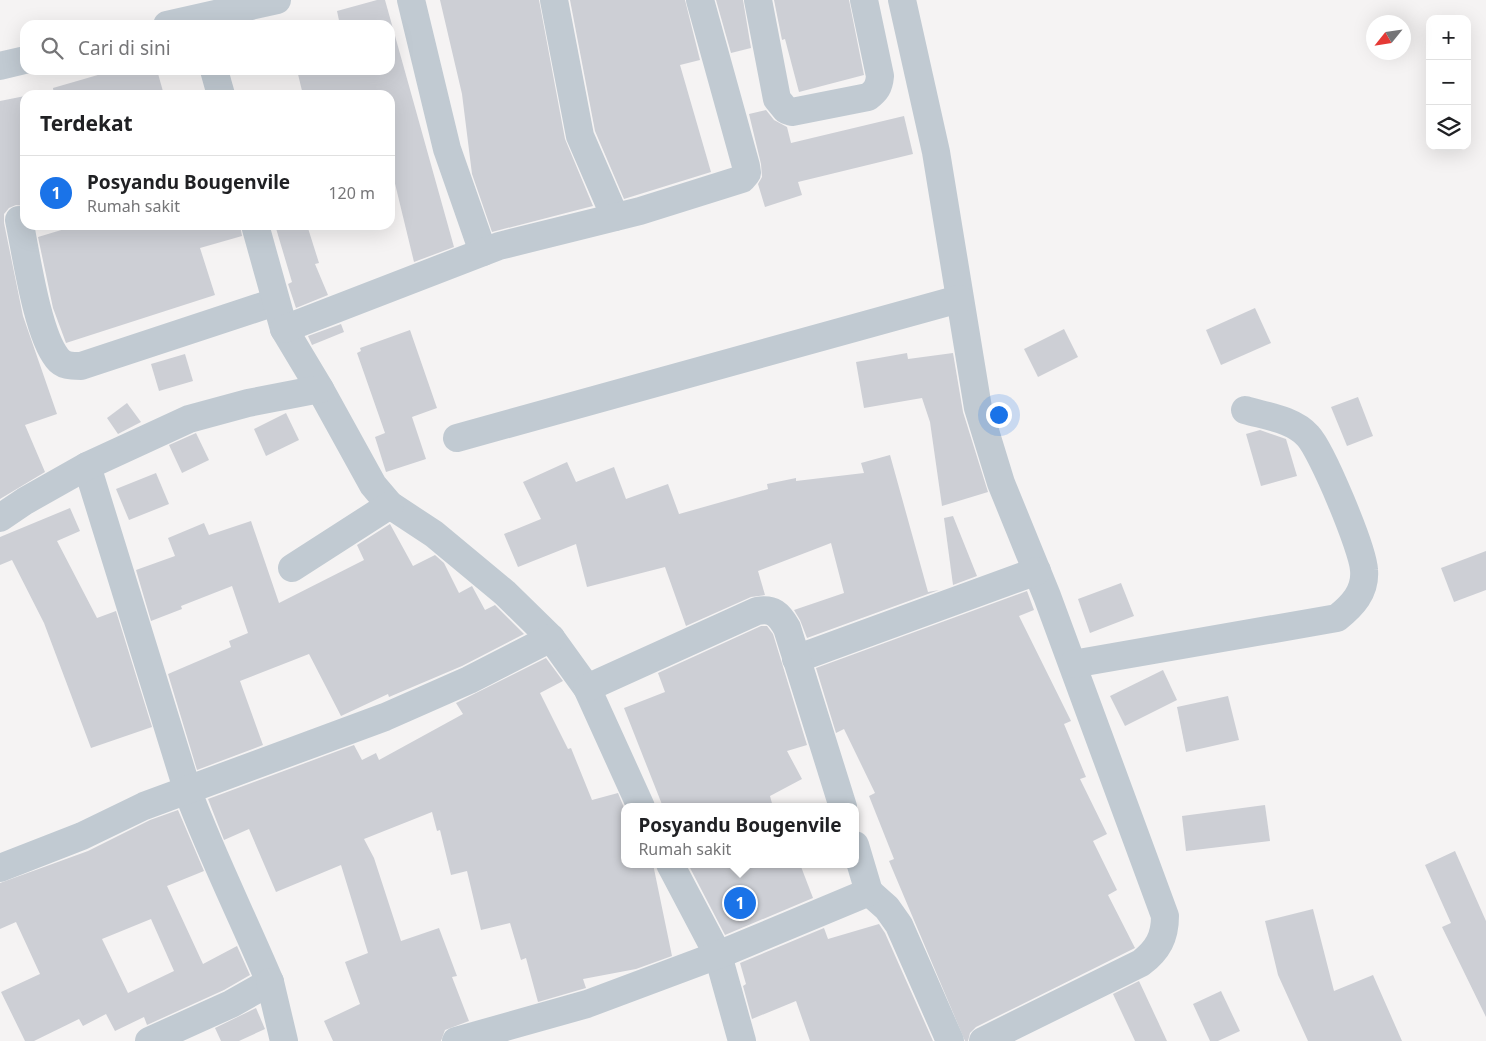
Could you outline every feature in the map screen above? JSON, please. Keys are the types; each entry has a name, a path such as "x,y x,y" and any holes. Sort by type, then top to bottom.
{"street":[{"path":"182,20 201,14 277,0"},
{"path":"411,0 447,150 484,252"},
{"path":"554,0 580,136 614,217"},
{"path":"284,329 484,252 742,180 747,173 700,0"},
{"path":"758,0 777,99 786,110 792,112 868,97 875,92 879,85 880,76 864,0"},
{"path":"902,0 936,152 978,408 1001,483 1073,664 1158,897 1164,916 1165,928 1160,942 1153,953 1141,963 983,1041"},
{"path":"0,66 20,61"},
{"path":"215,75 219,90"},
{"path":"15,221 49,345 58,359 67,366 81,366 275,302"},
{"path":"256,230 284,329 320,389 373,485 390,505 434,534 505,593 551,638 587,688 639,803"},
{"path":"458,438 959,299"},
{"path":"0,518 25,501 87,466 189,419 248,403 320,389"},
{"path":"1073,664 1337,618 1352,606 1361,591 1364,571 1360,549 1320,455 1308,436 1294,424 1245,410"},
{"path":"87,466 188,792 205,837 243,918 270,982 284,1041"},
{"path":"292,568 390,505"},
{"path":"796,659 1037,572"},
{"path":"587,688 757,611 767,610 775,612 787,628 842,803"},
{"path":"0,868 82,836 144,806 188,792 321,739 385,717 469,680 551,638"},
{"path":"859,858 869,892 899,925 950,1041"},
{"path":"672,868 718,955 742,1041"},
{"path":"456,1041 587,1004 718,955 869,892"},
{"path":"149,1041 231,1004 270,982"}],"building":[{"path":"377,0 385,0 391,20 339,20 337,11"},
{"path":"440,0 539,0 565,139 593,206 492,232 472,174 462,94"},
{"path":"570,0 685,0 700,60 680,65 711,172 624,199 595,131"},
{"path":"716,0 743,0 751,48 731,53"},
{"path":"774,0 849,0 864,75 799,92 785,39 782,40"},
{"path":"395,36 454,247 414,262 395,184 395,90 302,90 298,75 395,75"},
{"path":"98,75 158,75 163,90 53,90 53,88"},
{"path":"20,97 20,205 9,208 4,214 4,223 23,316 57,414 25,425 45,472 0,499 0,101"},
{"path":"766,110 774,120 787,127 791,143 904,116 913,154 798,182 802,195 765,207 758,184 762,177 761,164 749,114"},
{"path":"61,230 241,230 242,236 200,248 215,295 66,343 53,308 38,237"},
{"path":"276,230 309,230 319,263 315,264 328,295 296,308 288,284 292,282"},
{"path":"1255,308 1271,343 1221,365 1206,330"},
{"path":"341,324 344,332 312,345 308,336"},
{"path":"1064,329 1078,357 1038,377 1024,349"},
{"path":"410,330 437,408 412,417 426,459 386,472 375,437 385,433 357,353 361,351 360,348"},
{"path":"907,353 908,359 953,353 963,412 988,492 942,506 930,422 922,398 864,408 856,362"},
{"path":"185,354 193,381 159,391 151,364"},
{"path":"1358,397 1373,436 1347,446 1331,407"},
{"path":"127,403 141,422 118,434 107,418"},
{"path":"286,413 299,440 266,456 254,429"},
{"path":"1260,430 1286,439 1297,476 1261,486 1246,434"},
{"path":"196,433 209,460 182,473 169,445"},
{"path":"890,455 928,592 939,590 807,638 794,610 844,593 831,543 758,571 765,595 751,597 686,626 665,567 587,587 576,544 518,567 504,534 541,519 523,482 567,462 576,482 614,467 626,499 668,484 679,514 768,489 767,484 796,478 796,481 864,473 861,463"},
{"path":"156,473 169,504 129,520 116,489"},
{"path":"70,508 80,531 57,541 97,618 116,611 152,727 91,748 44,623 12,560 0,565 0,537"},
{"path":"953,516 977,576 953,585 944,518"},
{"path":"251,521 279,603 364,560 357,545 390,524 413,566 435,555 444,563 459,593 472,586 485,610 495,605 524,634 462,666 389,697 388,694 341,716 309,654 240,681 263,745 197,770 168,674 231,647 229,641 248,633 232,586 181,606 182,609 151,621 136,570 175,556 168,538 204,523 209,535"},
{"path":"1486,551 1486,590 1454,602 1441,568"},
{"path":"1121,583 1134,616 1090,633 1078,599"},
{"path":"1027,591 1034,610 1019,616 1071,721 1064,724 1086,777 1080,779 1107,834 1093,841 1117,890 1108,895 1135,948 976,1027 970,1033 968,1041 965,1041 889,861 894,859 869,796 875,793 844,729 836,733 816,668"},
{"path":"761,626 767,626 773,634 807,745 787,751 802,779 770,796 772,803 661,803 624,708 665,692 658,673"},
{"path":"546,658 563,681 540,693 568,749 571,748 592,800 618,793 622,803 621,868 654,868 672,956 636,969 583,979 586,988 538,1002 526,958 521,960 510,923 481,930 467,871 451,875 440,830 437,831 432,812 364,839 374,858 401,941 439,928 457,976 452,977 469,1021 445,1030 441,1041 333,1041 324,1021 360,1004 345,962 368,953 341,865 276,892 249,829 224,840 208,799 354,745 362,760 376,753 379,760 463,714 456,703"},
{"path":"1163,670 1177,700 1125,726 1110,696"},
{"path":"1228,696 1239,740 1186,752 1177,707"},
{"path":"1265,805 1270,841 1186,851 1182,816"},
{"path":"178,810 204,871 167,886 203,964 237,946 250,975 224,990 147,1025 144,1017 115,1031 106,1014 83,1026 79,1019 34,1041 25,1041 1,992 40,974 16,922 0,929 0,883 88,851 150,820","holes":["151,919 174,971 128,993 102,939"]},
{"path":"1455,851 1486,921 1486,1017 1442,927 1451,923 1425,865"},
{"path":"690,868 802,868 813,898 725,935"},
{"path":"1313,909 1334,991 1373,975 1402,1041 1308,1041 1278,975 1265,921"},
{"path":"879,924 885,933 933,1041 810,1041 796,1001 752,1019 743,986 746,984 740,963 824,928 828,939"},
{"path":"1139,981 1167,1041 1135,1041 1113,994"},
{"path":"1221,991 1240,1031 1218,1041 1210,1041 1193,1004"},
{"path":"256,1008 265,1029 239,1041 221,1041 215,1028"}],"place":[{"name":"Posyandu Bougenvile","path":"740,903"}]}
